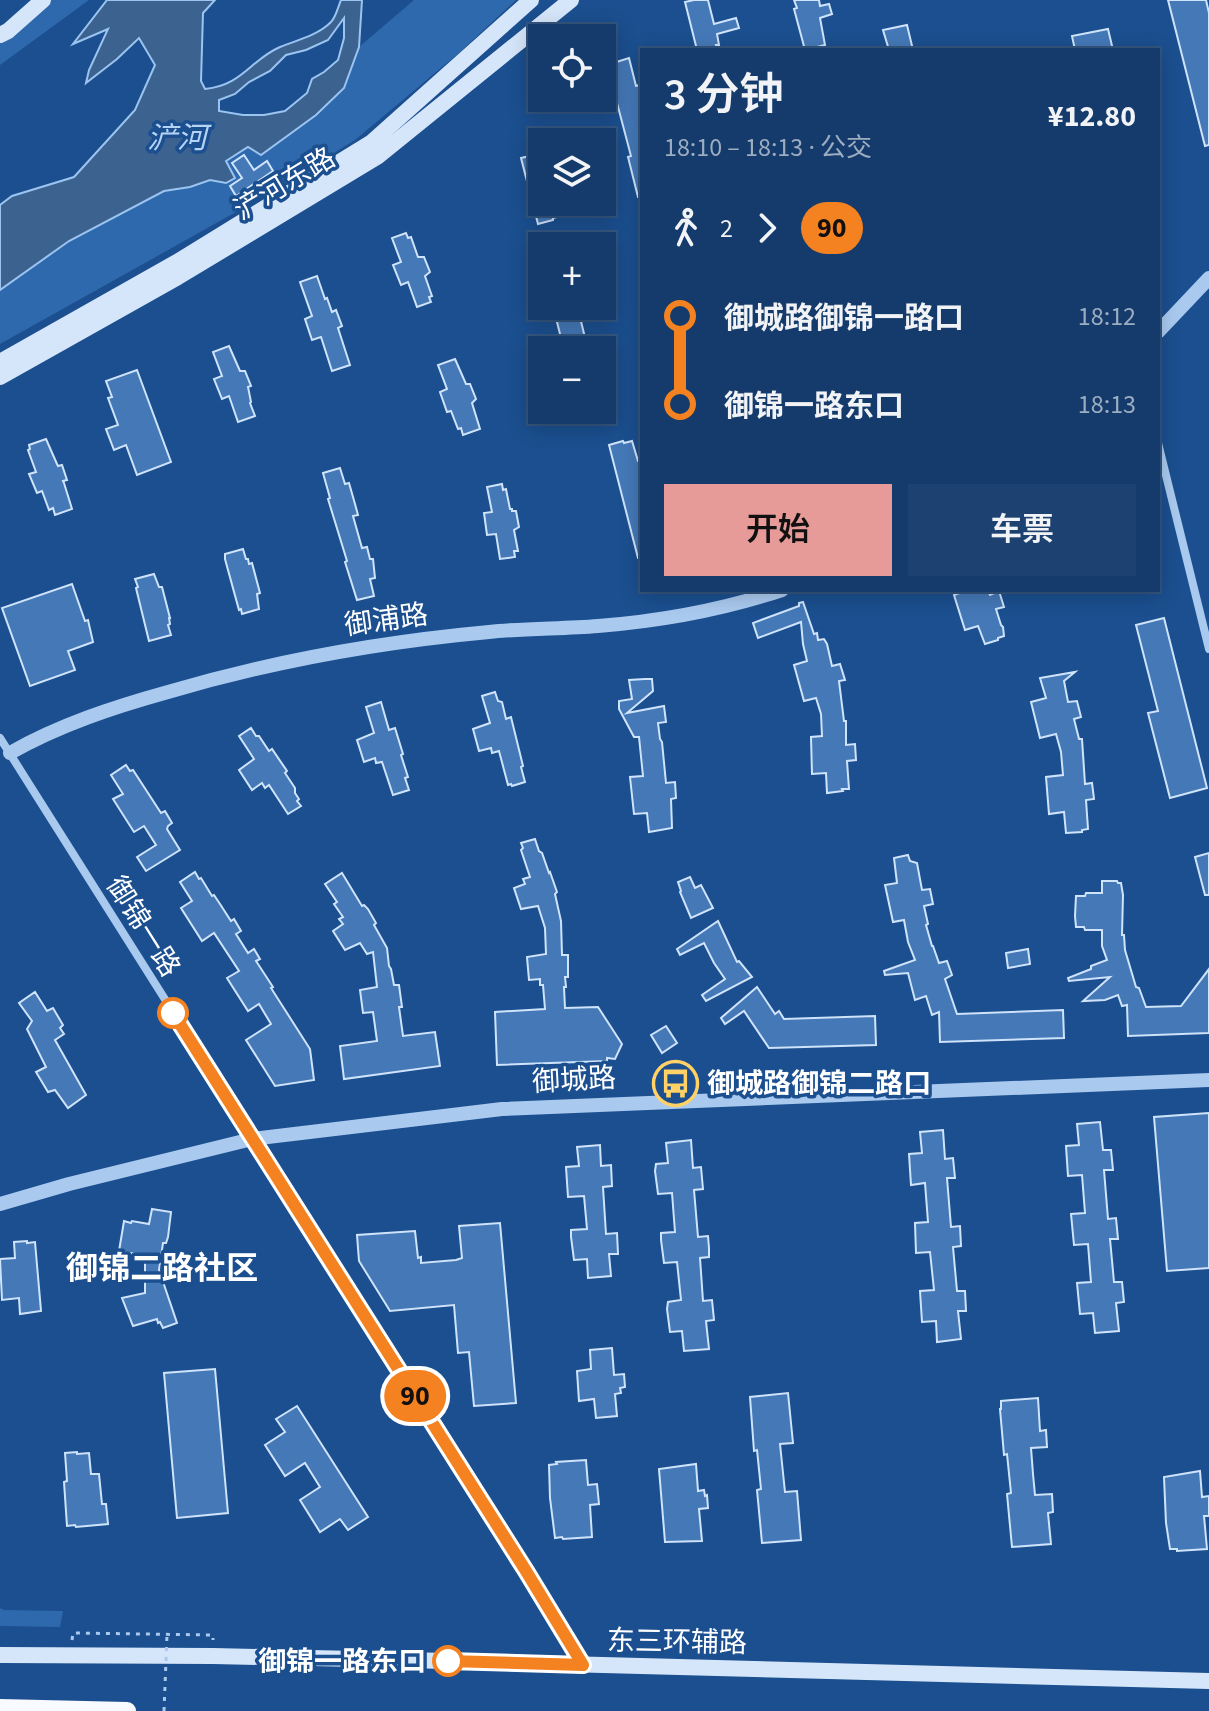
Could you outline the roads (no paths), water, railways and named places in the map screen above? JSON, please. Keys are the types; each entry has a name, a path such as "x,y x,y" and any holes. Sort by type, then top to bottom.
{"highway":[{"path":"0,1708 127,1711"}],"main road":[{"path":"0,35 43,0"},
{"name":"浐河东路","path":"0,362 177,262 372,142 531,0"},
{"name":"浐河东路","path":"0,377 178,277 377,157 571,0"},
{"name":"东三环辅路","path":"0,1655 213,1656 1209,1681"}],"street":[{"path":"1160,330 1209,278"},
{"path":"1160,451 1209,649"},
{"name":"御浦路","path":"10,753 66,726 132,702 225,675 290,661 420,639 652,620 716,609 776,592"},
{"name":"御锦一路","path":"0,738 583,1665"},
{"name":"御城路","path":"0,1204 252,1139 502,1109 1209,1080"}],"water":[{"name":"浐河","path":"107,0 215,0 203,13 201,81 205,89 229,83 270,52 320,31 333,20 341,0 362,0 359,47 344,88 316,115 261,155 248,147 226,161 235,178 226,183 210,180 164,191 69,241 0,290 0,205 12,196 74,177 135,110 155,65 139,38 86,83 108,29 73,44","holes":["344,18 344,38 338,60 312,79 307,93 285,111 264,115 219,111 219,100 235,94 270,71 286,55 328,40"]}],"place":[{"name":"御城路御锦二路口","path":"676,1083"},
{"name":"御锦一路东口","path":"448,1661"}],"district":[{"name":"御锦二路社区","path":"162,1268"}]}
